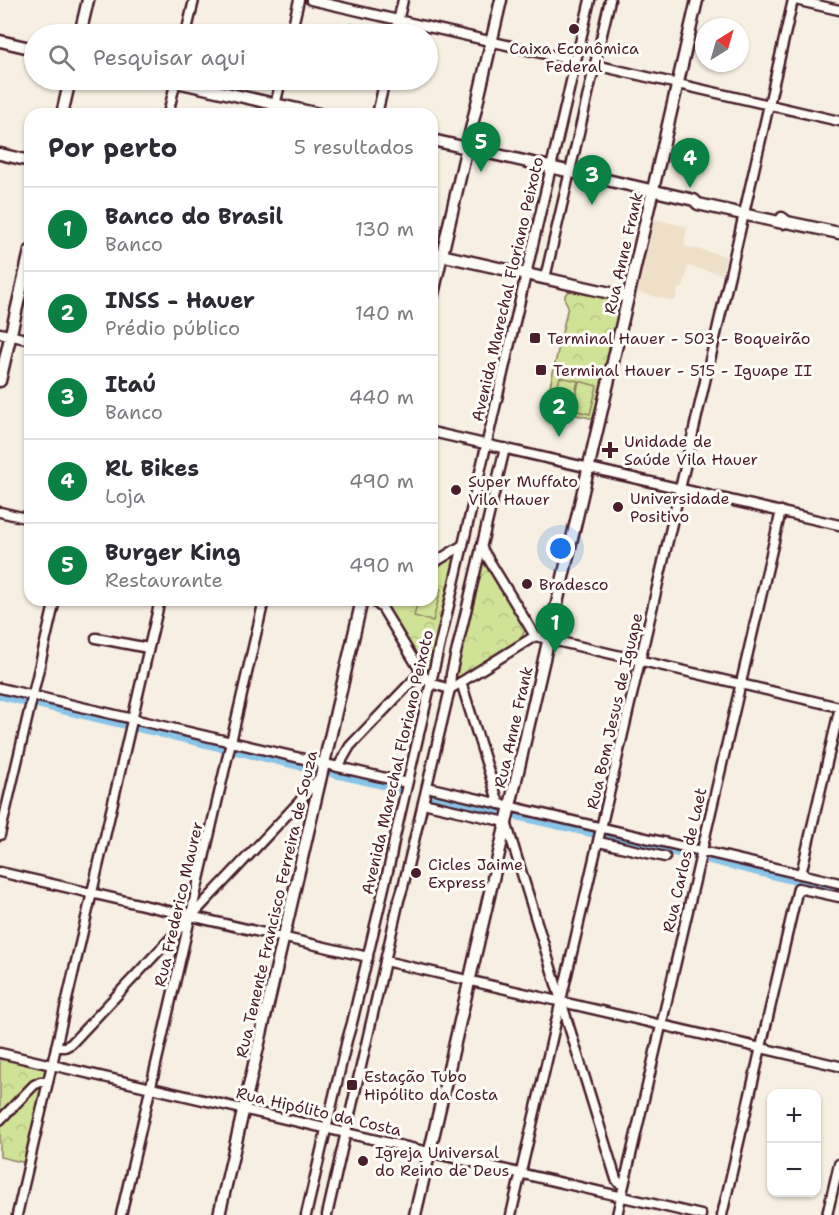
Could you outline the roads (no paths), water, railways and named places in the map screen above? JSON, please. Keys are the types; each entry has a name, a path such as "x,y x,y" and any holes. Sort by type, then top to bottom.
{"main road":[{"path":"82,24 88,0"},
{"path":"438,250 467,148 501,0"},
{"name":"Rua Anne Frank","path":"415,1215 506,822 505,805 549,639 697,0"},
{"path":"0,41 24,47"},
{"path":"63,108 68,90"},
{"path":"208,90 271,108"},
{"path":"438,141 653,190 694,200 698,204 839,233"},
{"path":"0,154 24,160"},
{"path":"438,254 628,297"},
{"path":"0,381 5,334 24,271"},
{"name":"Rua Tenente Francisco Ferreira de Souza","path":"219,1215 361,606"}],"street":[{"path":"188,24 194,0"},
{"path":"293,24 299,0"},
{"path":"311,0 417,24"},
{"path":"398,24 403,0"},
{"name":"Avenida Marechal Floriano Peixoto","path":"306,1215 590,0"},
{"path":"545,278 610,0"},
{"path":"794,0 839,10"},
{"name":"Rua Bom Jesus de Iguape","path":"511,1215 794,0"},
{"path":"438,29 576,60"},
{"path":"595,65 839,121"},
{"path":"169,108 172,90"},
{"path":"274,108 278,90"},
{"path":"378,108 383,90"},
{"path":"5,334 24,339"},
{"path":"438,433 839,525"},
{"name":"Avenida Marechal Floriano Peixoto","path":"327,1215 427,787 446,688 452,674 505,448"},
{"name":"Rua Carlos de Laet","path":"617,1215 781,511"},
{"path":"0,512 24,518"},
{"path":"438,560 463,544"},
{"path":"482,547 535,636"},
{"path":"0,835 54,606"},
{"path":"17,1215 158,606"},
{"name":"Rua Frederico Maurer","path":"122,1215 263,606"},
{"path":"381,606 421,672 430,683 446,688 461,682 535,636 839,707"},
{"path":"96,638 148,648"},
{"path":"338,767 350,747 421,672"},
{"path":"461,682 505,805"},
{"path":"0,688 132,719 230,747 324,764 407,783"},
{"path":"801,874 839,711"},
{"path":"56,1047 71,1044 298,803 321,775"},
{"path":"427,787 839,883"},
{"path":"298,803 306,802 314,807"},
{"path":"423,802 506,822 616,1179 619,1183 624,1184"},
{"path":"598,842 665,857"},
{"path":"0,872 368,957"},
{"path":"722,1215 798,888 839,897"},
{"path":"385,961 839,1066"},
{"name":"Rua Hipólito da Costa","path":"0,1053 701,1215"},
{"path":"0,1120 37,1082 48,1082"},
{"path":"827,1215 839,1164"}],"waterway":[{"path":"0,695 23,701"},
{"path":"35,703 124,724"},
{"path":"136,727 311,768"},
{"path":"333,773 398,788"},
{"path":"435,796 497,811"},
{"path":"519,816 594,833"},
{"path":"609,837 690,855"},
{"path":"711,860 839,891"}],"place":[{"name":"Caixa Econômica Federal","path":"574,29"},
{"name":"Burger King","path":"481,172"},
{"name":"RL Bikes","path":"690,188"},
{"name":"Itaú","path":"592,205"},
{"name":"Terminal Hauer - 503 - Boqueirão","path":"535,338"},
{"name":"Terminal Hauer - 515 - Iguape II","path":"541,370"},
{"name":"INSS - Hauer","path":"559,437"},
{"name":"Unidade de Saúde Vila Hauer","path":"610,450"},
{"name":"Super Muffato Vila Hauer","path":"456,490"},
{"name":"Universidade Positivo","path":"618,507"},
{"name":"Bradesco","path":"527,584"},
{"name":"Banco do Brasil","path":"555,653"},
{"name":"Cicles Jaime Express","path":"416,873"},
{"name":"Estação Tubo Hipólito da Costa","path":"352,1085"},
{"name":"Igreja Universal do Reino de Deus","path":"363,1161"}]}
